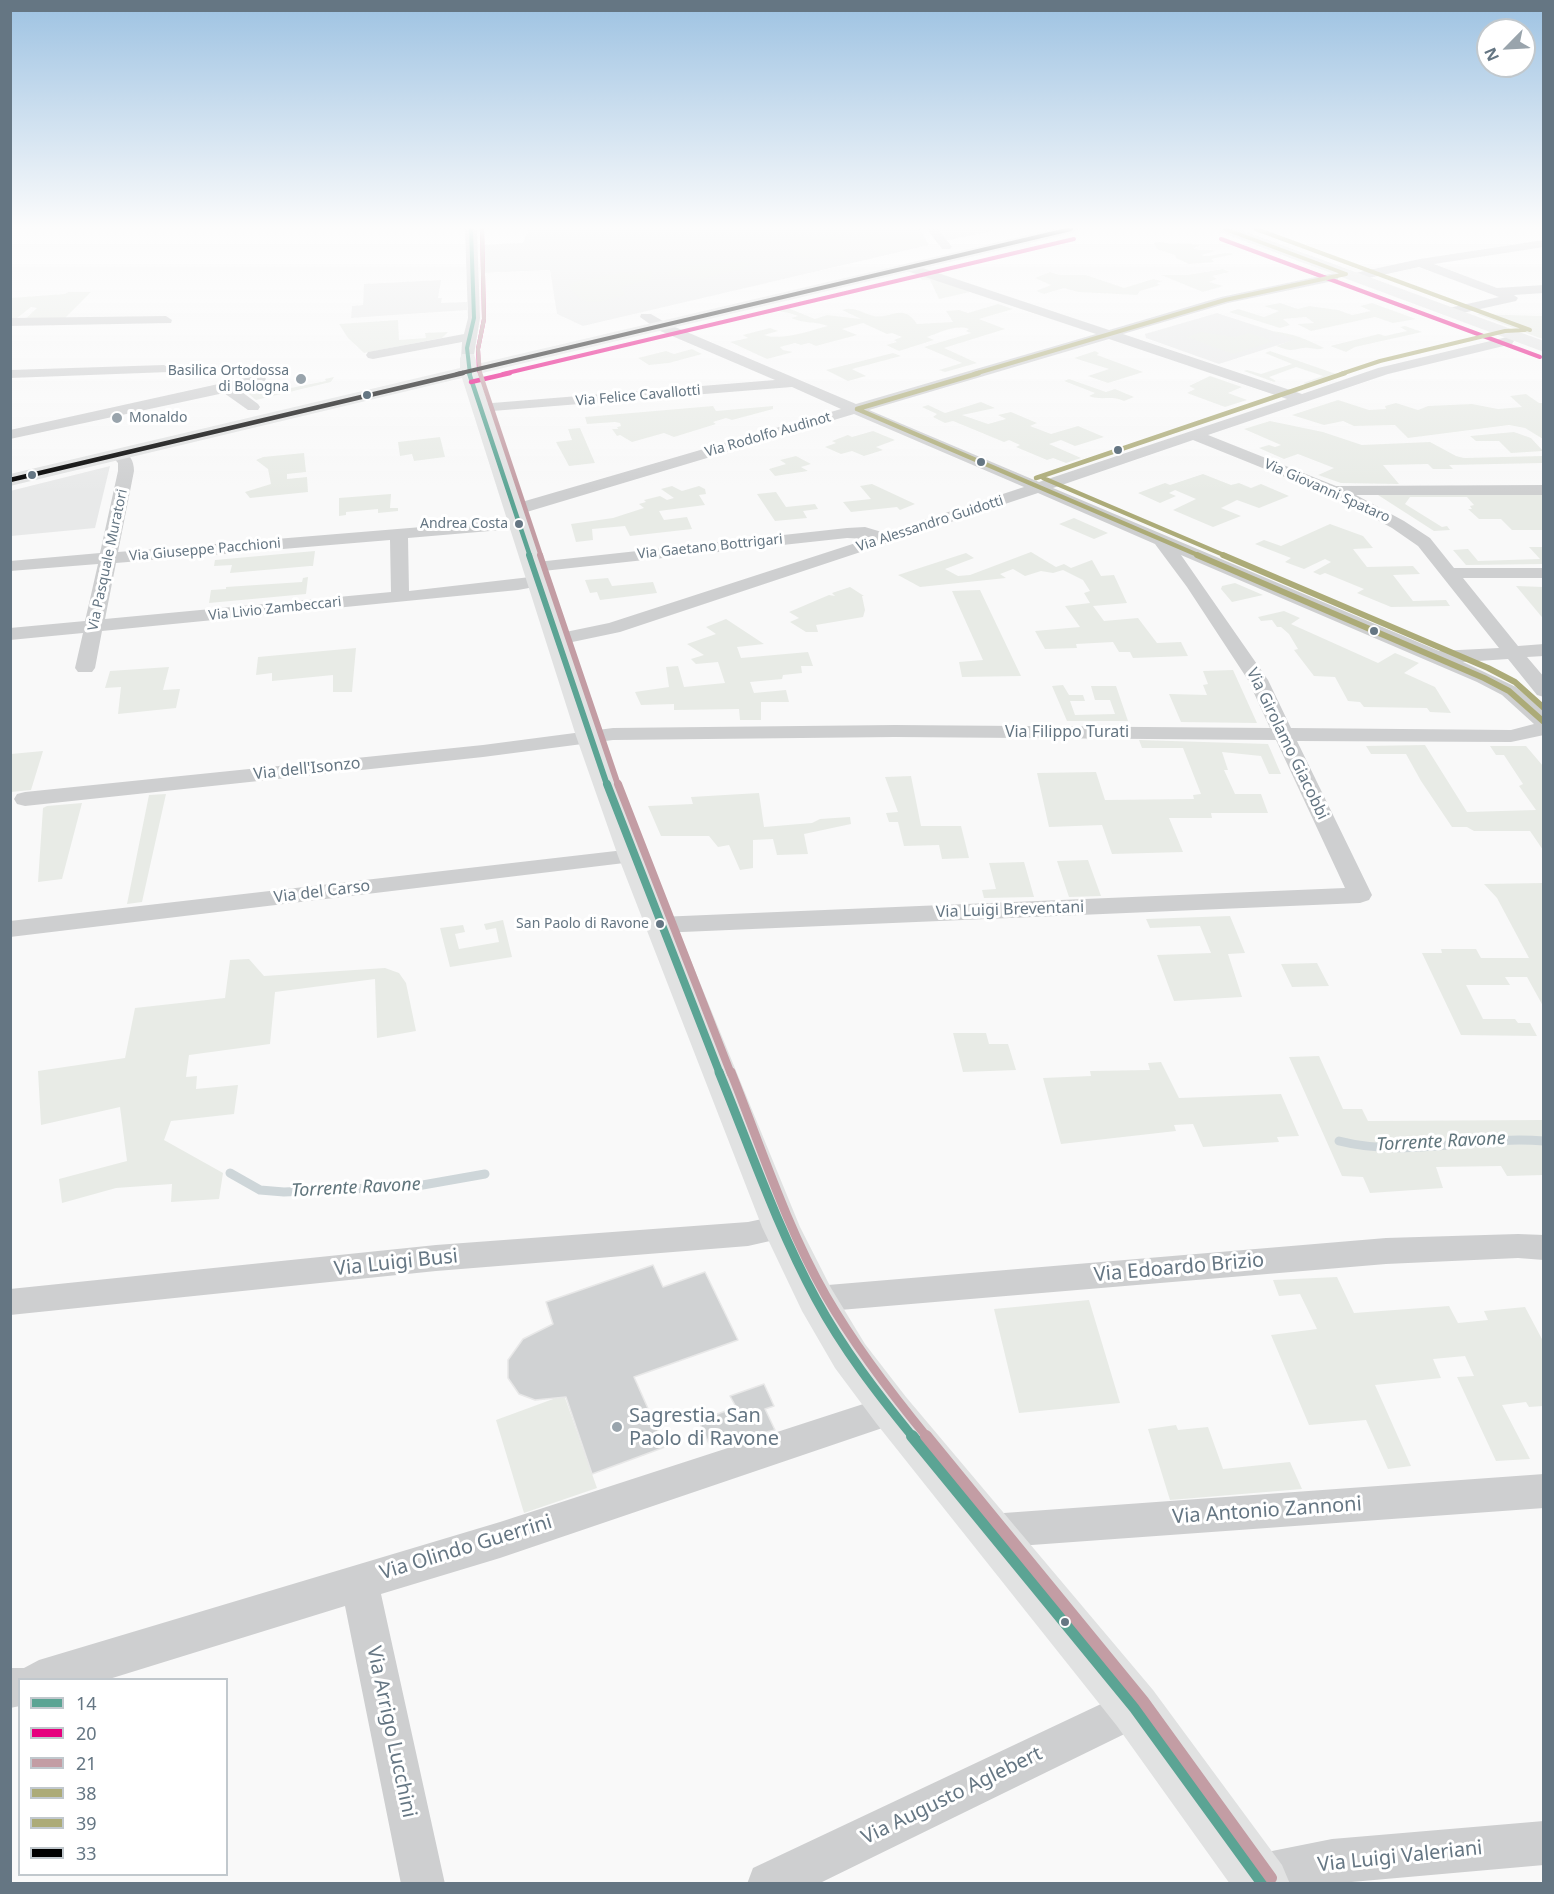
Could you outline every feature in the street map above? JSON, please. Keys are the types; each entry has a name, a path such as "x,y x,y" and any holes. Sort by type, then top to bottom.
{"main road":[{"path":"10,464 113,448 468,365 645,317"},
{"path":"10,480 253,407 703,317"},
{"path":"1461,317 1515,341 1544,347"},
{"path":"468,365 480,408 590,736 633,856 781,1227 816,1299 850,1356 891,1410 1135,1708 1260,1880"}],"street":[{"path":"468,365 469,335 474,317"},
{"path":"647,317 663,327 1497,684 1520,700 1544,722"},
{"path":"1059,317 1300,398"},
{"name":"Via Rodolfo Audinot","path":"517,517 857,409 1166,317"},
{"path":"10,322 166,320"},
{"path":"10,334 26,322"},
{"path":"373,355 469,335"},
{"name":"Via Alessandro Guidotti","path":"558,639 613,628 1039,488 1383,371 1515,341 1544,341"},
{"path":"10,374 164,369"},
{"path":"10,435 227,388 259,378"},
{"name":"Via Felice Cavallotti","path":"480,408 796,383"},
{"path":"227,388 253,407"},
{"name":"Via Giovanni Spataro","path":"1194,435 1380,512 1411,532 1424,542 1544,691"},
{"name":"Via Pasquale Muratori","path":"84,668 126,471 126,462 113,448"},
{"path":"1327,489 1544,490"},
{"name":"Via Giuseppe Pacchioni","path":"10,566 399,533 517,517"},
{"name":"Via Gaetano Bottrigari","path":"536,574 847,533 865,532 884,539"},
{"path":"399,533 400,597"},
{"name":"Via Girolamo Giacobbi","path":"1161,540 1195,585 1253,672 1360,895"},
{"path":"1448,573 1544,573"},
{"name":"Via Livio Zambeccari","path":"10,634 518,585 536,574"},
{"path":"1431,656 1466,656 1544,650"},
{"name":"Via Filippo Turati","path":"590,736 895,731 1511,736 1533,732 1544,727"},
{"name":"Via dell'Isonzo","path":"25,799 483,751 590,736"},
{"name":"Via del Carso","path":"15,928 633,856"},
{"name":"Via Luigi Breventani","path":"659,925 1360,895"},
{"name":"Via Luigi Busi","path":"10,1302 435,1258 748,1233 781,1227"},
{"name":"Via Edoardo Brizio","path":"816,1299 1386,1251 1518,1246 1544,1248"},
{"name":"Via Olindo Guerrini","path":"45,1678 500,1540 891,1410"},
{"name":"Via Antonio Zannoni","path":"990,1531 1544,1491"},
{"name":"Via Arrigo Lucchini","path":"359,1581 423,1884"},
{"name":"Via Augusto Aglebert","path":"769,1884 1135,1708"},
{"name":"Via Luigi Valeriani","path":"1260,1880 1332,1861 1544,1843"}],"shaded area":[{"path":"27,317 66,317 65,318 25,319"},
{"path":"564,317 620,317 583,326"},
{"path":"793,317 911,317 917,324 953,322 950,317 984,317 979,319 1005,329 944,348 977,363 945,372 939,370 962,363 924,347 971,333 966,331 969,329 959,327 948,329 927,337 934,340 899,351 886,345 897,342 894,340 902,337 892,333 887,334 863,323 842,329 857,335 816,346 809,343 801,345 795,343 780,347 793,352 767,359 730,342 748,338 743,335 770,328 778,331 764,335 778,337 828,326 791,318"},
{"path":"1202,317 1230,317 1297,339 1219,364 1146,338 1145,334"},
{"path":"1246,317 1302,317 1283,319 1290,325 1280,328"},
{"path":"1307,317 1373,317 1311,331 1297,324 1314,323"},
{"path":"1376,317 1416,319 1393,323"},
{"path":"1485,317 1543,317 1543,339"},
{"path":"398,320 399,340 426,338 425,333 448,332 442,338 364,353 348,338 339,324"},
{"path":"1405,326 1422,332 1355,347 1346,352 1330,346 1379,334 1385,336 1407,331 1400,327"},
{"path":"1272,331 1300,337 1324,348 1291,350 1281,348 1276,346 1295,339"},
{"path":"1201,332 1235,337 1249,333 1274,341 1233,354 1187,337"},
{"path":"692,349 702,354 669,363 649,365 638,358 666,351 674,354"},
{"path":"1095,351 1099,353 1097,355 1143,372 1108,383 1088,376 1109,369 1074,358"},
{"path":"1270,351 1336,374 1308,385 1303,383 1323,376 1296,367 1269,377 1276,381 1274,382 1244,371 1261,374 1292,364 1265,353"},
{"path":"893,353 901,356 852,369 866,376 848,381 826,370"},
{"path":"1210,376 1242,387 1228,393 1247,400 1225,407 1187,393 1195,389 1189,386"},
{"path":"334,377 331,382 256,400 244,390 252,387 260,394 326,381 325,379"},
{"path":"1069,379 1106,392 1115,389 1134,397 1124,401 1089,396 1095,393 1064,381"},
{"path":"1526,394 1539,403 1543,403 1543,439 1525,428 1509,425 1408,438 1395,425 1354,426 1343,421 1324,425 1292,415 1338,400 1369,410 1386,409 1385,406 1396,403 1418,410 1428,406 1472,404 1498,409 1522,407 1510,396"},
{"path":"981,402 995,408 962,415 988,424 1006,419 998,415 1011,412 1037,423 1030,426 1051,434 1078,426 1104,437 1075,446 1061,440 1049,444 1081,458 1066,463 1053,458 1047,460 1016,447 1020,445 1009,440 1004,442 953,421 945,423 933,417 937,414 922,407 928,405 945,413"},
{"path":"713,406 716,411 773,406 773,409 732,420 726,418 713,422 716,424 674,437 664,433 632,442 620,435 617,436 612,429 618,429 617,427 621,426 620,423 587,424 585,417"},
{"path":"1270,421 1323,432 1362,445 1430,442 1464,458 1543,456 1543,463 1449,465 1453,469 1433,469 1428,464 1383,465 1399,484 1341,483 1318,475 1334,468 1298,454 1284,459 1259,448 1281,445 1244,429"},
{"path":"580,428 595,463 569,466 556,442 572,440 568,429"},
{"path":"873,431 895,440 876,447 883,450 864,456 852,451 841,454 825,447 836,443 832,441 848,435 852,437"},
{"path":"1514,432 1531,438 1543,451 1511,453 1499,441 1476,441 1470,436"},
{"path":"440,437 445,457 414,461 412,454 400,456 398,442"},
{"path":"304,453 306,472 287,474 287,479 307,477 308,492 250,498 245,492 271,484 268,469 256,460 263,457"},
{"path":"796,456 811,464 801,467 808,471 775,476 769,469 786,464 780,460"},
{"path":"110,466 95,528 11,536 10,491"},
{"path":"1203,474 1231,485 1239,483 1251,488 1261,484 1289,496 1259,508 1237,500 1221,508 1241,516 1213,527 1173,510 1196,499 1175,490 1169,493 1176,496 1160,503 1138,493 1165,483 1170,485"},
{"path":"872,484 915,504 900,510 897,507 851,512 843,502 871,499 860,486"},
{"path":"672,486 682,491 699,486 705,489 706,494 699,495 705,505 659,511 664,520 687,517 692,529 630,536 625,526 592,529 593,540 576,542 571,524 613,518 644,508 639,504 646,502 644,500 660,496 667,500 674,498 661,489"},
{"path":"776,492 786,507 815,504 818,509 803,511 807,518 775,521 757,494"},
{"path":"1543,493 1543,530 1512,530 1501,519 1479,519 1468,509 1472,509 1470,506 1474,505 1467,497 1410,497 1405,504 1442,527 1447,526 1450,530 1434,531 1378,495"},
{"path":"391,494 390,508 398,508 398,511 378,513 378,509 346,512 346,515 339,516 339,498"},
{"path":"1074,518 1108,533 1094,539 1059,524"},
{"path":"1330,524 1363,536 1373,548 1353,549 1367,567 1413,566 1420,574 1393,575 1413,601 1446,600 1450,606 1391,607 1357,593 1364,589 1325,573 1320,575 1313,572 1331,562 1325,559 1304,569 1285,562 1291,558 1255,544 1264,540 1281,546"},
{"path":"1529,547 1543,547 1543,564 1466,565 1453,550 1468,549 1478,561 1540,559"},
{"path":"315,551 313,566 230,573 232,565 214,566 215,560"},
{"path":"1031,552 1056,567 1064,564 1071,568 1092,560 1101,576 1114,575 1127,603 1093,606 1104,621 1138,618 1157,643 1181,642 1188,656 1133,658 1130,652 1119,652 1113,642 1076,644 1077,648 1045,649 1035,631 1080,627 1065,606 1090,603 1084,593 1090,591 1083,580 1063,570 1053,573 1041,571 1025,576 1013,569 1000,574 1006,578 920,587 898,575 966,553 974,558 945,569 958,576 970,575"},
{"path":"308,577 306,594 209,603 211,590 302,582 303,578"},
{"path":"608,578 612,586 653,582 657,593 600,600 597,592 590,593 585,580"},
{"path":"1235,583 1263,595 1232,602 1221,589 1222,586"},
{"path":"1516,586 1543,587 1543,618 1541,616"},
{"path":"850,587 864,596 862,596 865,610 863,617 816,625 818,632 806,632 790,622 799,618 789,612 829,595 835,596 832,593"},
{"path":"980,590 1021,676 962,677 959,662 983,660 952,591"},
{"path":"1284,611 1300,618 1291,624 1378,663 1395,653 1419,663 1404,673 1435,687 1451,713 1430,712 1427,708 1364,707 1360,702 1348,701 1335,677 1314,676 1294,650 1298,649 1289,634 1281,627 1277,627 1272,620 1261,621 1258,617"},
{"path":"726,619 764,644 737,647 741,658 808,652 813,666 801,666 802,673 783,675 782,679 750,682 754,693 786,690 789,702 761,702 761,720 740,720 739,709 674,710 674,704 641,705 635,692 669,687 666,667 678,666 684,687 725,683 718,662 696,664 691,659 704,655 687,644 716,634 706,627"},
{"path":"356,648 352,692 333,692 333,675 272,681 272,673 256,675 258,657"},
{"path":"169,667 163,690 180,689 176,708 118,714 121,687 105,688 110,671"},
{"path":"1233,670 1257,723 1181,722 1169,694 1207,695 1203,685 1208,684 1203,671"},
{"path":"1063,685 1069,695 1083,695 1085,701 1070,701 1075,715 1115,714 1110,700 1095,700 1091,686 1116,686 1128,721 1067,721 1052,686"},
{"path":"1139,740 1268,744 1281,774 1269,774 1261,756 1222,752 1228,770 1224,770 1235,794 1261,794 1268,813 1211,813 1212,818 1169,818 1183,852 1112,854 1102,825 1049,827 1037,773 1096,772 1105,800 1194,799 1193,795 1201,794 1183,748 1142,748"},
{"path":"1425,745 1467,812 1536,810 1519,786 1523,784 1504,755 1496,755 1490,746 1526,746 1543,766 1543,850 1530,831 1474,831 1467,827 1452,827 1406,754 1371,754 1366,746"},
{"path":"43,751 31,790 11,792 11,754"},
{"path":"911,776 921,826 961,826 969,858 942,859 939,845 904,846 898,822 889,822 886,813 898,812 885,777"},
{"path":"759,793 764,827 850,817 851,824 804,834 808,854 777,855 773,839 753,840 753,868 740,870 729,845 718,847 709,836 661,836 648,806 693,804 691,797"},
{"path":"166,794 142,902 127,904 149,795"},
{"path":"82,803 62,879 38,882 43,808"},
{"path":"1088,860 1101,896 1069,897 1057,861"},
{"path":"1024,862 1034,897 984,898 982,890 996,889 989,863"},
{"path":"1543,883 1543,1006 1527,977 1505,977 1510,985 1466,985 1483,1019 1515,1019 1518,1023 1530,1023 1537,1036 1461,1035 1422,953 1442,953 1441,949 1476,949 1481,958 1529,958 1497,898 1484,884"},
{"path":"1230,916 1245,953 1228,954 1242,997 1174,1001 1157,955 1211,953 1200,926 1150,928 1146,919"},
{"path":"503,920 512,957 450,967 440,928 463,925 465,932 455,934 459,949 499,942 496,928 486,930 484,924"},
{"path":"249,959 264,976 385,968 399,973 406,983 416,1031 377,1038 375,979 275,992 270,1044 189,1055 186,1077 197,1076 196,1089 238,1085 234,1114 171,1121 164,1140 223,1173 219,1199 171,1202 172,1184 116,1188 62,1203 59,1179 127,1161 120,1107 41,1125 38,1071 125,1058 135,1008 225,998 230,960"},
{"path":"1317,963 1329,986 1292,987 1281,964"},
{"path":"953,1033 986,1033 989,1044 1008,1044 1016,1070 963,1072"},
{"path":"1319,1056 1343,1109 1362,1109 1368,1121 1543,1120 1543,1175 1507,1176 1501,1166 1436,1167 1443,1188 1370,1193 1363,1177 1342,1176 1289,1057"},
{"path":"1161,1062 1179,1098 1281,1094 1299,1136 1277,1137 1279,1142 1203,1147 1193,1124 1174,1125 1176,1131 1061,1144 1043,1078 1091,1076 1090,1071 1150,1070 1148,1063"},
{"path":"1337,1277 1354,1313 1449,1306 1458,1323 1488,1320 1484,1311 1525,1307 1543,1341 1543,1406 1529,1407 1526,1402 1502,1405 1530,1459 1496,1461 1457,1377 1474,1376 1465,1356 1433,1359 1441,1378 1375,1385 1411,1466 1388,1469 1366,1420 1309,1425 1271,1335 1317,1329 1300,1294 1279,1296 1273,1280"},
{"path":"1089,1300 1120,1403 1019,1413 994,1309"},
{"path":"564,1395 597,1488 524,1513 496,1420"},
{"path":"1176,1425 1178,1430 1208,1427 1223,1469 1290,1462 1302,1489 1170,1500 1148,1429"}],"building":[{"path":"653,1265 663,1287 705,1272 738,1340 634,1377 665,1447 592,1474 566,1397 535,1400 519,1394 508,1378 508,1360 523,1339 553,1324 546,1302"},
{"path":"764,1384 774,1406 765,1409 775,1430 710,1446 699,1421 736,1407 730,1396"}],"waterway":[{"name":"Torrente Ravone","path":"1339,1141 1391,1148 1492,1141 1544,1141"},
{"name":"Torrente Ravone","path":"230,1173 260,1190 284,1192 417,1186 485,1174"}],"transit line":[{"name":"14","path":"474,317 467,348 469,372 589,736 633,856 781,1227 816,1299 850,1356 891,1410 1135,1708 1263,1884"},
{"name":"20","path":"479,371 478,349 484,317"},
{"name":"21","path":"484,317 478,349 479,370 599,733 643,852 791,1223 825,1294 859,1350 899,1403 1143,1701 1271,1878"},
{"name":"33","path":"10,480 697,317"},
{"name":"20","path":"471,382 743,317"},
{"name":"38","path":"857,409 1166,317"},
{"name":"20","path":"1433,317 1540,357"},
{"name":"39","path":"1496,317 1530,330"},
{"name":"39","path":"1036,478 1380,361 1505,331 1525,330"},
{"name":"38","path":"857,409 1484,678 1509,691 1544,722"},
{"name":"39","path":"1043,478 1488,668 1515,682 1544,708"}],"place":[{"name":"Basilica Ortodossa di Bologna","path":"301,379"},
{"name":"Monaldo","path":"117,418"},
{"name":"Andrea Costa","path":"519,524"},
{"name":"San Paolo di Ravone","path":"660,924"},
{"name":"Sagrestia. San Paolo di Ravone","path":"617,1427"}]}
